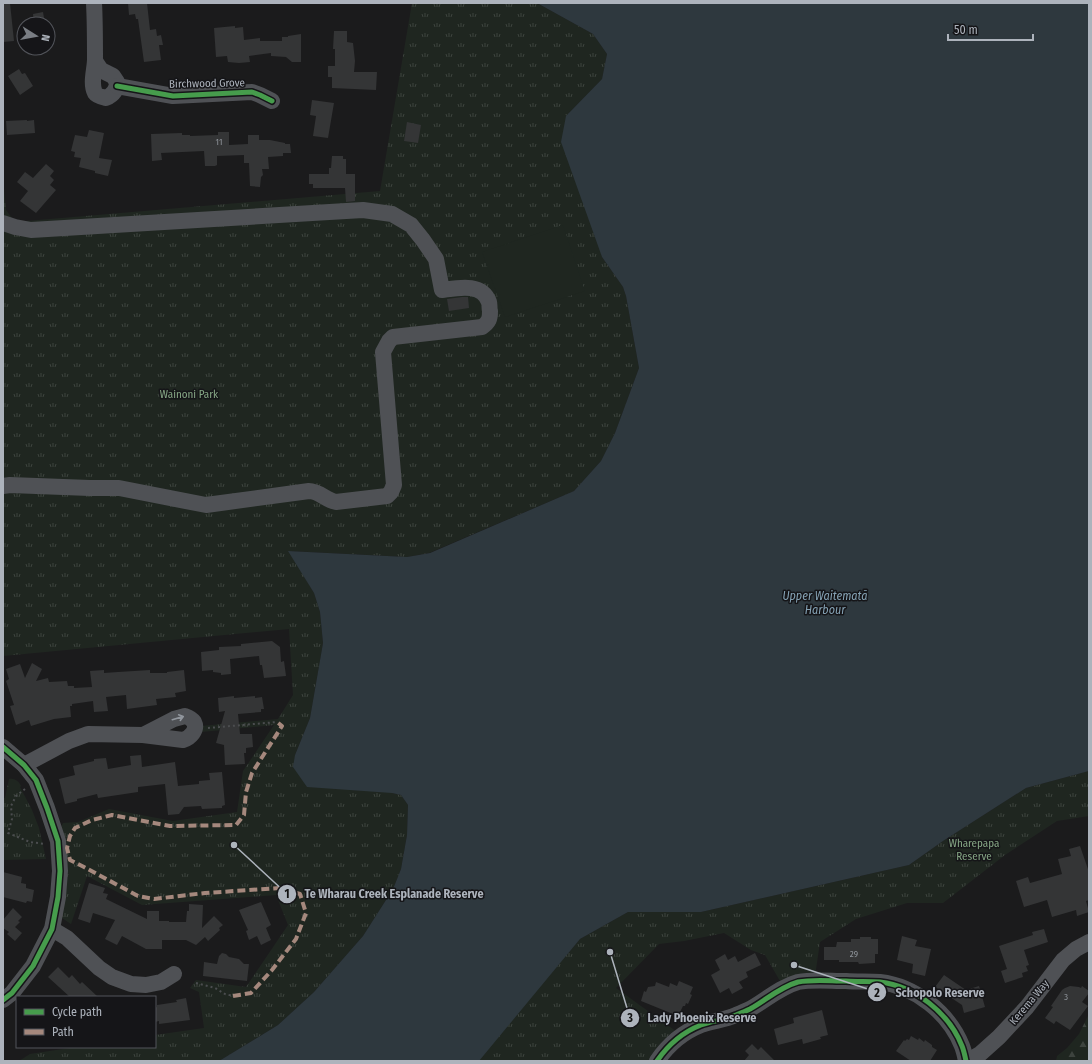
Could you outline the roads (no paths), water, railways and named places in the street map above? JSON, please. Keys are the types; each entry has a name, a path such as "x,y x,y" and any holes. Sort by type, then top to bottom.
{"street":[{"path":"94,3 95,61 93,82 95,93 98,96 106,98 113,94 117,86 117,82 113,76 101,70 95,61"},
{"name":"Birchwood Grove","path":"117,86 173,96 252,92 272,101"},
{"path":"3,223 15,228 31,230 363,210 392,214 411,225 424,240 436,259 442,290 470,287 481,292 489,302 490,319 487,324 482,327 393,337 382,352 394,485 391,492 387,496 336,502 331,501 314,491 309,491 206,505 119,488 3,486"},
{"path":"24,765 69,741 88,734 143,735"},
{"path":"3,747 24,765 36,780 58,841 60,871 58,897 52,929 33,966 12,993 3,1000"},
{"path":"52,929 68,938 99,968 112,977 131,984 146,985 161,982 174,974"},
{"name":"Kerema Way","path":"967,1061 980,1054 999,1037 1027,1007 1063,960 1076,949 1089,942"},
{"path":"657,1061 672,1043 684,1034 701,1025 734,1016 750,1009 782,988 797,982 814,980 880,982 901,987 920,997 932,1005 946,1020 962,1046 967,1061"}],"water":[{"name":"Upper Waitematā Harbour","path":"537,3 1089,3 1089,771 1026,788 943,841 909,865 701,912 628,912 580,939 479,1061 219,1061 278,1025 314,992 363,936 393,889 401,869 407,835 408,805 401,795 392,793 307,787 293,767 295,755 310,718 323,643 320,612 314,593 288,551 407,557 430,553 574,491 601,461 615,433 639,368 623,287 602,257 561,142 566,116 602,79 607,54 593,34"}],"place":[{"name":"Te Wharau Creek Esplanade Reserve","path":"234,845"},
{"name":"Lady Phoenix Reserve","path":"610,952"},
{"name":"Schopolo Reserve","path":"794,965"}],"park label":[{"name":"Wainoni Park","path":"189,394"},
{"name":"Wharepapa Reserve","path":"974,849"}]}
